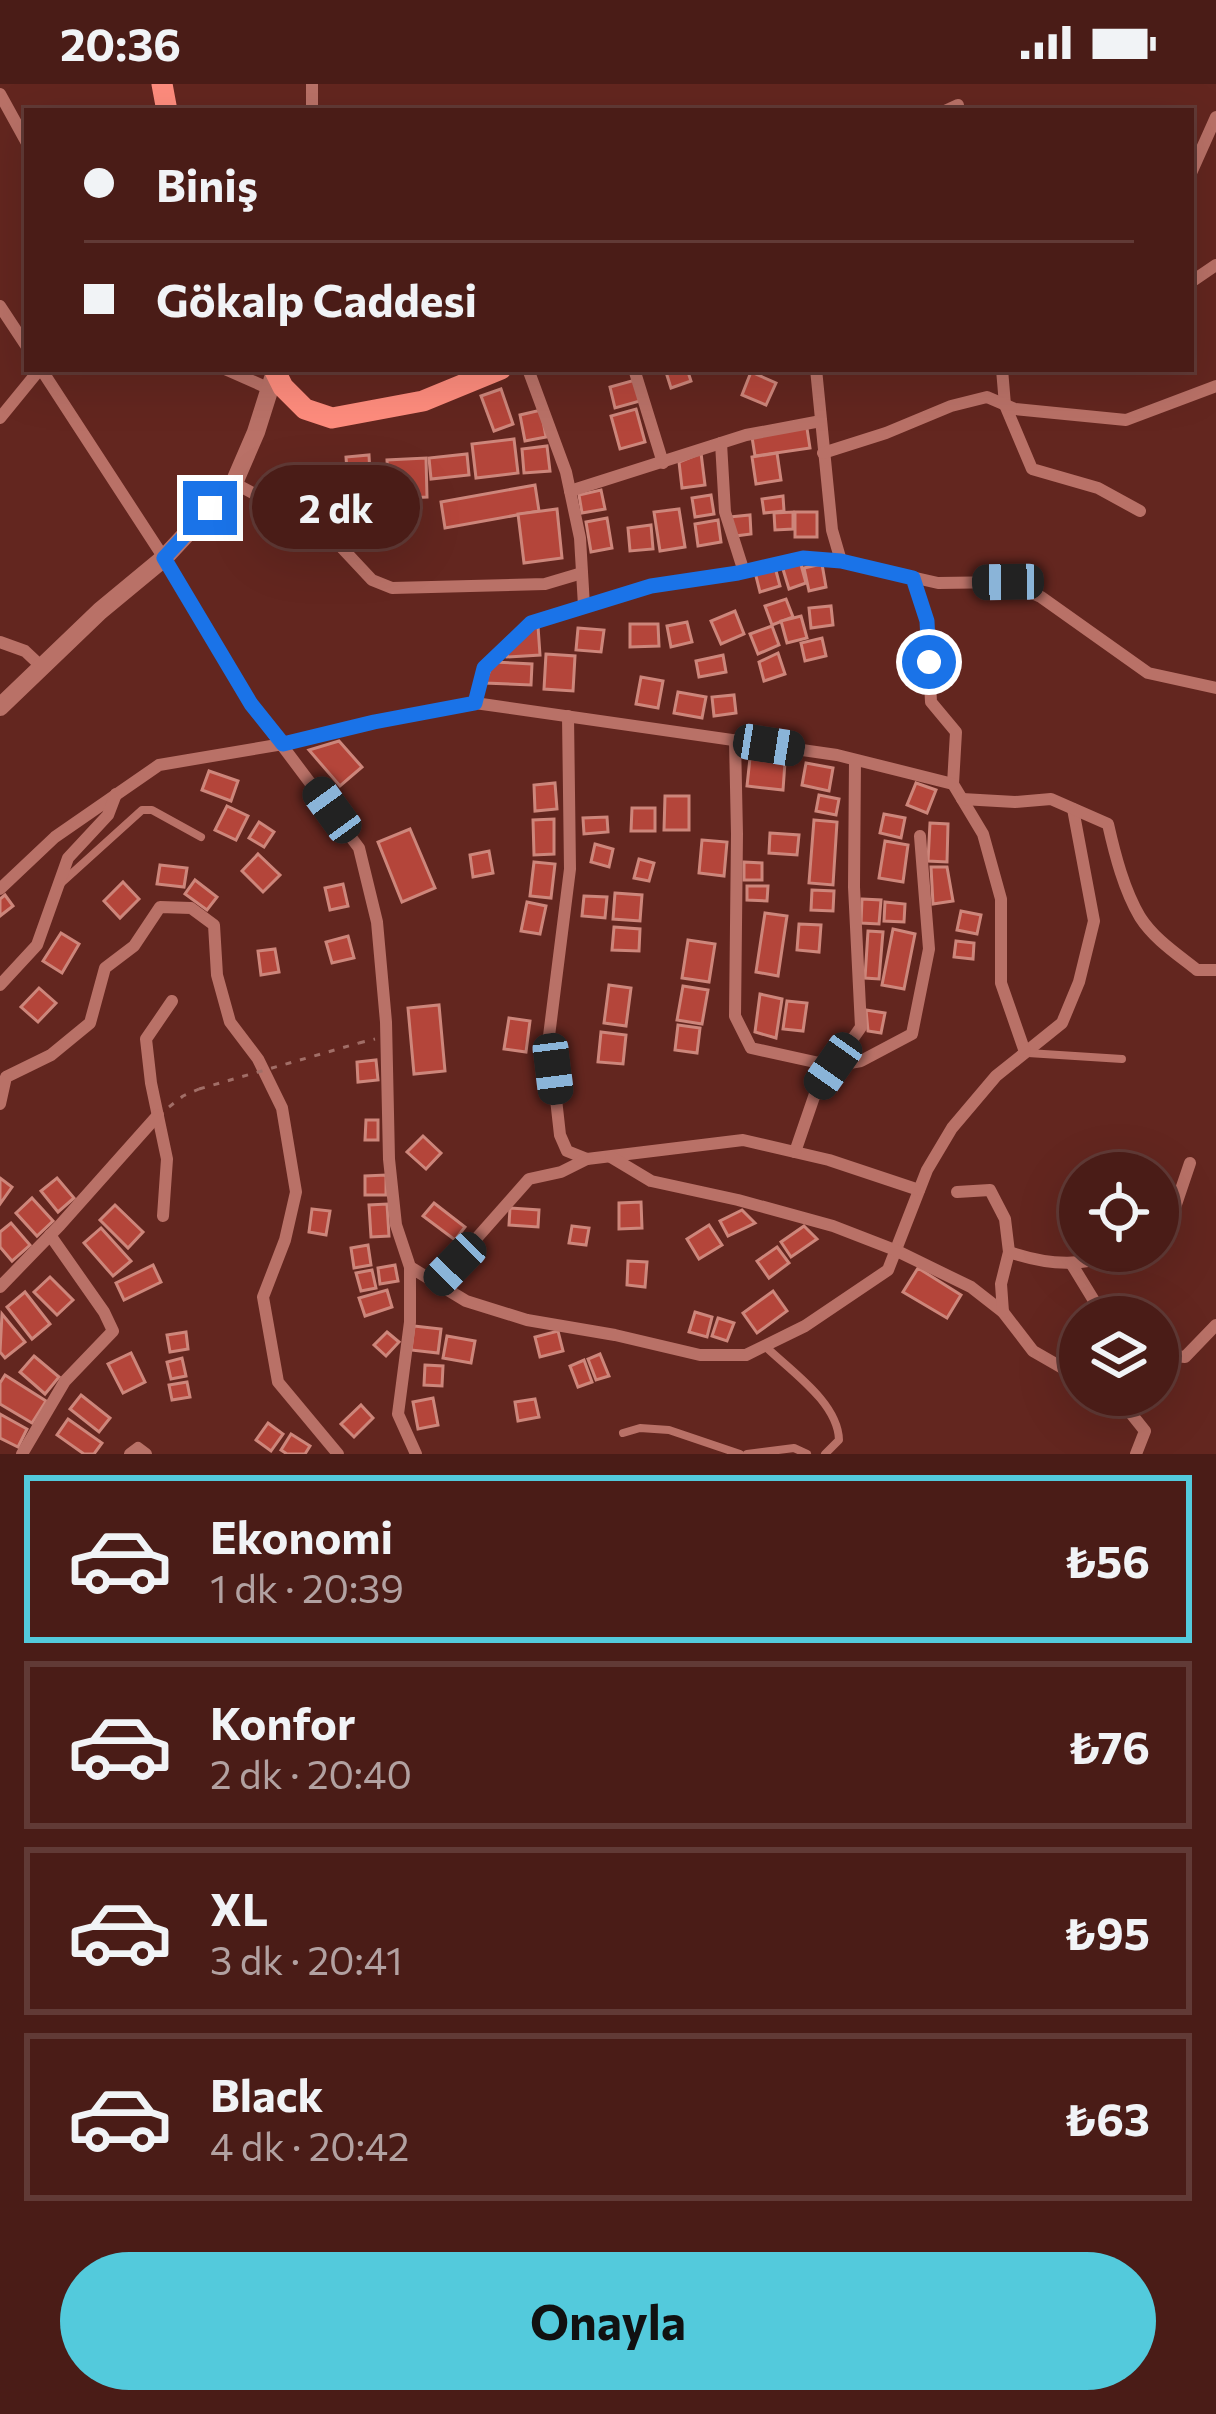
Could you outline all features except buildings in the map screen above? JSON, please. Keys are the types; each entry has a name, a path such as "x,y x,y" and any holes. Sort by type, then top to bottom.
{"main road":[{"path":"273,376 305,409 332,418 422,401 493,372"}],"street":[{"path":"0,94 24,137"},
{"path":"1194,166 1216,117"},
{"path":"0,306 24,342"},
{"path":"0,418 38,372"},
{"path":"42,372 164,558 251,704 359,848 377,922 386,1022 388,1159 396,1225 410,1267 410,1322 398,1414 416,1454"},
{"path":"529,372 566,472 580,538 584,606"},
{"path":"635,372 663,463"},
{"path":"816,372 832,530 841,561"},
{"path":"1002,372 1005,405 1032,469 1098,488 1140,511"},
{"path":"0,706 164,558 233,483 256,432 273,376"},
{"path":"823,453 987,397 1033,411 1126,419 1216,386"},
{"path":"570,491 746,435 820,421"},
{"path":"721,443 724,512 744,572"},
{"path":"233,483 328,532 372,580 392,588 545,584 582,573"},
{"path":"475,703 484,668 531,623 651,586 803,558 841,561 938,583 1008,582 1041,597 1148,673 1216,688"},
{"path":"913,578 927,621 931,702 956,731 953,784 983,834 1001,898 1001,983 1025,1052"},
{"path":"0,641 25,651 42,667"},
{"path":"0,889 56,836 160,765 475,703 855,760 953,784"},
{"path":"568,716 570,869 549,1036 560,1135 566,1151 586,1160"},
{"path":"735,740 735,1016 751,1048 833,1066 861,1061 912,1034 929,949 920,836"},
{"path":"795,1152 816,1091 861,1027 854,887 855,760"},
{"path":"0,985 38,945 68,858 108,815 117,792"},
{"path":"962,799 1052,799 1108,824 1115,857 1140,916 1160,940 1197,970 1216,970"},
{"path":"410,1267 466,1301 527,1320 700,1355 746,1355 805,1326 888,1270 927,1170 952,1128 996,1076 1062,1024 1079,982 1094,921 1073,808"},
{"path":"0,1104 6,1077 51,1055 90,1023 105,968 134,946 160,907 191,908 214,926 217,975 230,1022 257,1059 281,1108 296,1192 285,1240 263,1297 278,1382 338,1454"},
{"path":"163,1216 166,1159 146,1039 172,1000"},
{"path":"0,1287 158,1115"},
{"path":"437,1283 529,1179 586,1160 743,1140 829,1160 919,1190"},
{"path":"610,1156 651,1180 814,1221 895,1250 971,1287 1004,1312 1033,1351 1059,1366"},
{"path":"1179,1195 1190,1163"},
{"path":"957,1192 990,1190 1005,1219 1009,1252 1001,1284 1004,1312"},
{"path":"22,1454 65,1381 113,1331 50,1235"},
{"path":"1009,1252 1059,1262"},
{"path":"1179,1356 1185,1357 1216,1325"},
{"path":"1134,1416 1145,1431 1136,1454"},
{"path":"130,1454 138,1448 146,1454"}],"lane":[{"path":"59,885 142,810 152,810 201,837"},
{"path":"1025,1052 1122,1059"},
{"path":"765,1346 833,1413 839,1440 825,1454"},
{"path":"623,1433 640,1428 669,1430 744,1454 794,1448 807,1454"}],"path":[{"path":"158,1115 199,1089 359,1043"}],"route":[{"path":"210,508 164,558 251,704 283,744 475,703 484,668 531,623 651,586 803,558 841,561 913,578 927,621 929,662"}]}
